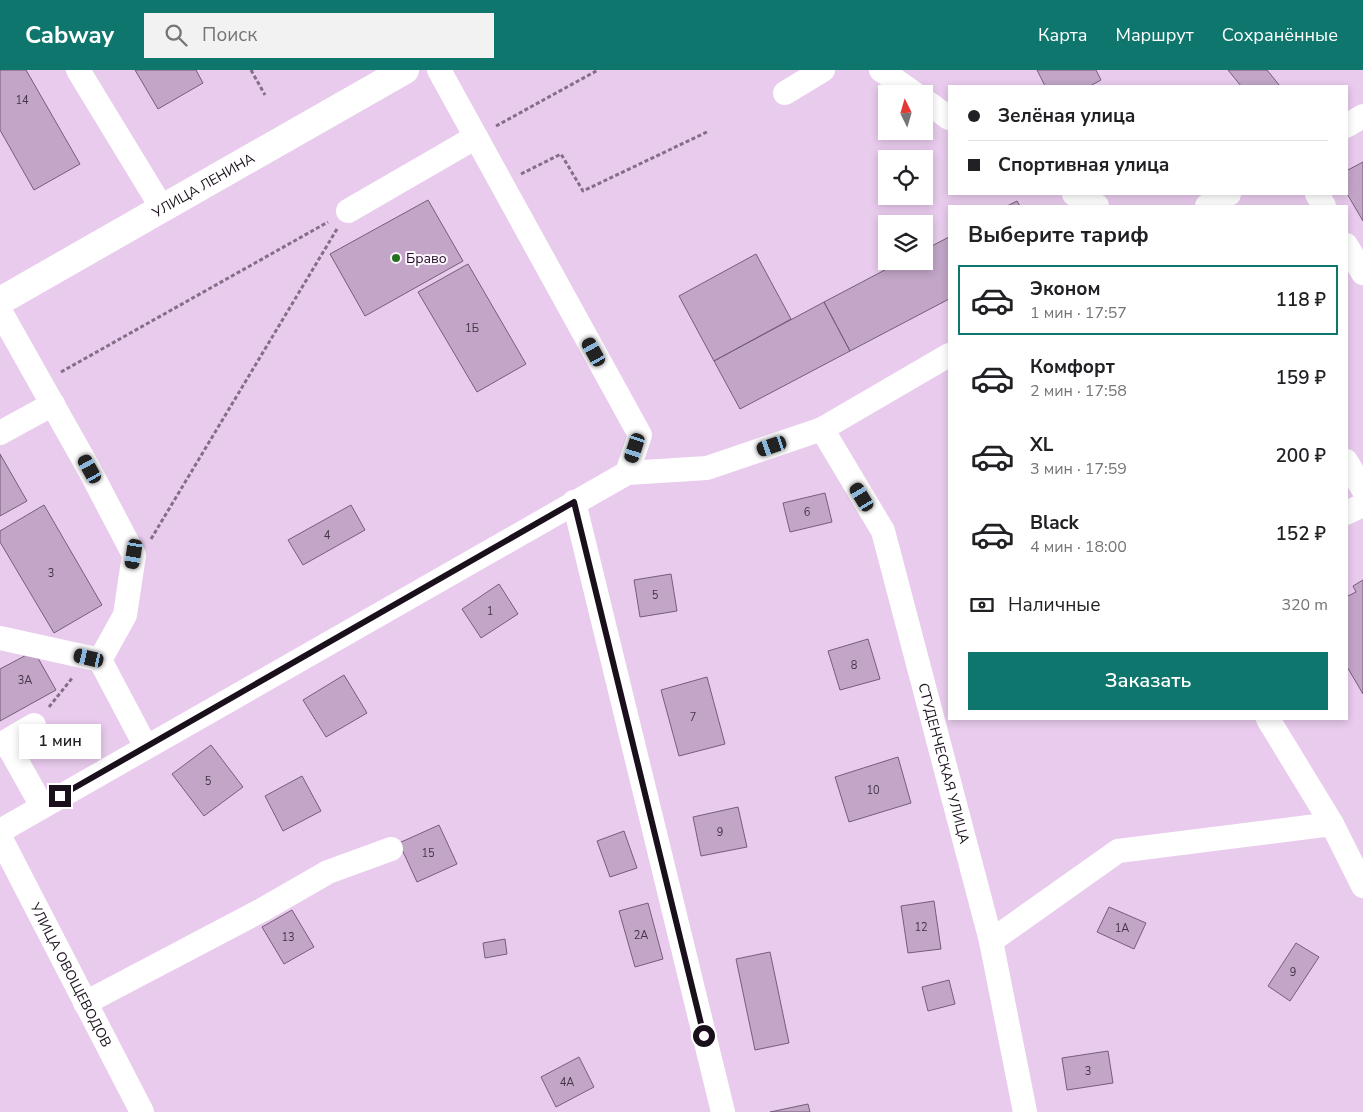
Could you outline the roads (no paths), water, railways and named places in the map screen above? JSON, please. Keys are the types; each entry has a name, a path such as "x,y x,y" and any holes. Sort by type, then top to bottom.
{"main road":[{"name":"УЛИЦА ЛЕНИНА","path":"0,301 405,70"}],"street":[{"path":"78,70 162,208"},
{"path":"439,70 640,435 627,473"},
{"path":"786,93 823,70"},
{"path":"882,70 903,85"},
{"path":"933,106 948,117"},
{"path":"1348,125 1363,116"},
{"path":"348,211 476,137"},
{"path":"1076,195 1096,205"},
{"path":"1209,205 1227,195"},
{"path":"1348,247 1363,273"},
{"path":"0,311 90,469 134,554 125,614 95,659"},
{"path":"0,831 627,473 707,468 822,429 948,356"},
{"path":"0,433 53,404"},
{"name":"СТУДЕНЧЕСКАЯ УЛИЦА","path":"822,429 883,532 991,941 1026,1112"},
{"path":"1348,463 1363,488"},
{"path":"574,502 723,1112"},
{"path":"1348,512 1363,505"},
{"path":"0,638 95,659 146,747"},
{"path":"1269,720 1332,824 1363,886"},
{"path":"34,725 3,744 42,806"},
{"path":"991,941 1118,851 1332,824"},
{"name":"УЛИЦА ОВОЩЕВОДОВ","path":"0,837 84,1003 142,1112"},
{"path":"84,1003 262,910 328,872 391,849"}],"place":[{"name":"Браво","path":"396,258"}]}
